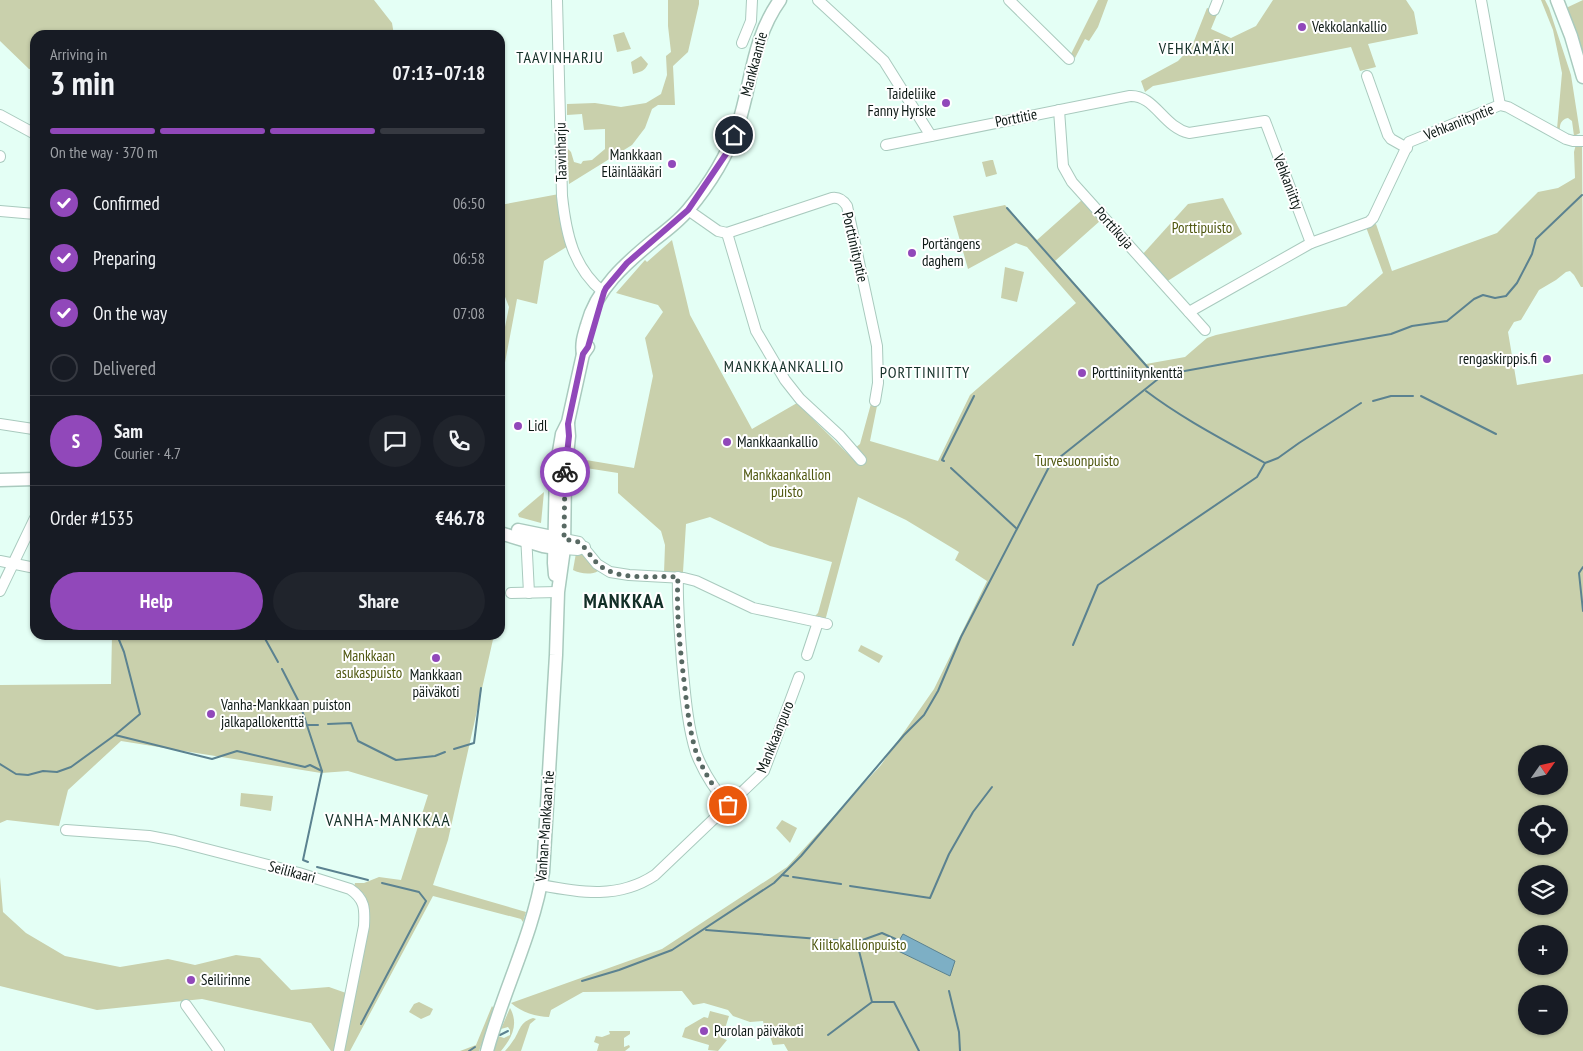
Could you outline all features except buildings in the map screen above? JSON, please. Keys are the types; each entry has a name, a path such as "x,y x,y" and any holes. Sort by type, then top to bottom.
{"main road":[{"name":"Mankkaantie","path":"559,544 569,436 568,424 583,354 588,347 604,292 627,263 688,210 726,154 738,124 762,31 780,0"},
{"path":"1557,0 1571,36 1583,78"},
{"path":"0,480 30,479"},
{"path":"505,527 526,537"},
{"path":"505,534 559,544"},
{"name":"Vanhan-Mankkaan tie","path":"486,1051 522,952 541,885 545,859 558,592 554,563 559,544"}],"street":[{"name":"Taavinharju","path":"557,0 564,220 569,243 582,269 590,281 604,292"},
{"path":"742,43 751,21 752,0"},
{"path":"818,0 884,61 931,136"},
{"path":"1009,0 1070,60"},
{"path":"1214,10 1218,0"},
{"path":"1481,0 1500,105"},
{"path":"1367,76 1388,135 1407,148"},
{"name":"Porttitie","path":"886,145 1138,96 1146,99 1173,126 1180,131 1189,133 1265,122"},
{"name":"Vehkaniityntie","path":"1189,312 1311,243 1364,224 1373,218 1409,142 1500,105 1508,107 1566,139 1583,141"},
{"name":"Porttikuja","path":"1059,110 1063,166 1072,182 1206,330"},
{"path":"0,115 30,131"},
{"name":"Vehkaniitty","path":"1265,122 1311,243"},
{"name":"Porttiniityntie","path":"727,233 832,198 844,202 847,206 877,346 878,376 876,401"},
{"path":"688,210 696,218 718,231 727,233 756,331 780,372 794,392 840,436 861,460"},
{"path":"0,211 30,214"},
{"path":"0,424 30,427"},
{"path":"0,591 30,529"},
{"path":"526,537 529,593"},
{"path":"559,544 579,542 597,564 610,572 629,575 678,577 696,581 753,608 823,623 807,655"},
{"path":"0,561 30,568"},
{"path":"678,577 683,668 693,741 703,767 720,796 728,805"},
{"path":"511,593 558,592"},
{"name":"Mankkaanpuro","path":"541,885 590,892 616,892 639,884 655,875 764,771 799,677"},
{"name":"Seilikaari","path":"66,830 149,836 175,841 299,873 350,889 354,892 361,899 365,910 364,926 339,1051"},
{"path":"186,1005 219,1051"}],"green space":[{"path":"0,0 374,0 392,23 393,30 30,30 30,69 0,41"},
{"path":"668,0 699,0 688,52 673,66 675,105 658,105 652,109 645,128 632,145 569,184 567,148 571,152 574,162 581,164 583,161 592,160 605,149 605,129 584,130 582,114 567,115 567,104 595,103 621,107 646,103 661,94 667,75 666,56 671,52"},
{"path":"1098,0 1108,0 1098,27 1089,41 1085,39 1075,58 1071,54"},
{"path":"1273,0 1406,0 1414,12 1418,34 1368,44 1376,67 1360,71 1351,47 1153,86 1145,92 1141,81 1178,61 1192,46 1207,8 1218,12 1211,29 1231,38 1256,26"},
{"path":"1541,0 1545,0 1549,8 1571,75 1580,133 1574,136 1572,121 1568,118 1561,122 1560,131 1557,129 1562,73 1553,30"},
{"path":"1583,0 1583,61 1566,8"},
{"path":"624,32 631,49 617,52 613,35"},
{"path":"641,56 648,64 644,70 633,74 631,62"},
{"path":"1582,143 1583,287 1581,287 1570,271 1566,272 1539,290 1521,320 1514,322 1508,332 1517,385 1583,374 1583,1051 788,1051 784,1044 773,1045 769,1033 766,1034 763,1021 750,1022 733,1016 728,1010 704,1003 693,1005 682,991 583,992 551,1010 549,1017 529,1013 511,1003 662,949 787,867 881,765 934,689 987,581 955,560 959,552 906,520 858,497 825,621 814,617 818,613 832,562 770,546 710,517 686,524 683,572 664,573 665,545 661,531 618,493 618,473 573,466 574,458 634,468 653,376 645,338 663,312 658,305 616,293 645,260 647,262 672,240 690,315 752,429 797,403 855,461 855,448 860,444 872,400 878,401 870,441 938,461 970,395 1076,303 1027,247 1016,243 968,269 953,216 1005,205 1037,240 1083,199 1101,220 1055,261 1146,364 1185,357 1207,338 1216,335 1346,306 1383,273 1366,227 1376,224 1392,271 1497,233 1538,192 1558,188 1575,178 1574,152 1576,144"},
{"path":"993,160 997,174 986,177 982,162"},
{"path":"559,194 568,246 544,261 537,304 517,299 505,363 505,327 509,307 505,297 505,204"},
{"name":"Porttipuisto","path":"1223,198 1242,234 1166,282 1142,255 1188,204"},
{"path":"1005,267 1024,272 1017,302 1001,298"},
{"path":"544,492 541,523 519,517 518,514"},
{"path":"576,553 585,554 599,569 598,571 586,574 573,570"},
{"name":"Mankkaan asukaspuisto","path":"112,640 493,640 448,840 433,885 526,912 523,922 521,919 433,896 350,1051 343,1051 369,911 364,894 354,887 355,883 364,883 379,877 401,880 428,795 348,771 321,773 121,741 68,790 59,826 7,820 0,823 0,685 111,684"},
{"path":"861,645 883,656 879,663 858,651"},
{"path":"241,793 273,796 271,811 240,806"},
{"path":"782,820 797,828 790,843 776,828"},
{"path":"0,877 3,912 26,933 65,956 120,967 168,959 195,965 236,955 260,958 291,990 329,987 346,993 334,1051 331,1051 311,1023 202,999 97,1010 0,986"},
{"path":"419,1002 433,1009 430,1015 421,1019 409,1012 414,1004"},
{"path":"492,1006 494,1009 479,1051 460,1051 476,1045"},
{"path":"510,1008 514,1020 513,1031 501,1051 494,1051 498,1036 504,1038 510,1035 508,1027 501,1029"},
{"name":"Purolan päiväkoti","path":"710,1011 729,1016 722,1038 727,1040 718,1051 708,1050 709,1045 682,1037 685,1028 704,1017 708,1018"},
{"path":"533,1018 536,1019 530,1024 521,1051 505,1051 522,1025"},
{"path":"609,1031 630,1031 630,1034 624,1038 624,1047 629,1045 630,1047 625,1051 597,1051 599,1044 594,1042 596,1036 602,1037 610,1034"}],"water":[{"path":"903,934 955,961 950,976 894,949"}],"waterway":[{"path":"582,981 619,970 672,950 774,883 801,856 904,735 924,715 938,691 961,637 1050,465 1158,379 1179,372 1391,334 1412,326 1447,321 1474,299 1483,295 1495,298 1506,296 1517,283 1532,254 1536,239 1582,195"},
{"path":"1007,208 1158,379"},
{"path":"1146,391 1189,420 1265,463 1278,458 1361,403"},
{"path":"944,461 942,460 974,396"},
{"path":"1373,401 1391,396 1413,396"},
{"path":"1421,396 1496,434"},
{"path":"1073,645 1098,585 1257,477 1265,463"},
{"path":"951,468 1016,528"},
{"path":"1583,567 1579,573 1583,611"},
{"path":"0,764 16,774 28,775 43,771 57,772 71,767 140,714 119,640"},
{"path":"266,640 278,662"},
{"path":"282,669 300,704 322,771 303,860 308,862"},
{"path":"454,749 474,743 481,688"},
{"path":"328,724 351,723 358,741 396,760 435,756 445,752"},
{"path":"307,725 318,725"},
{"path":"115,735 212,759 237,751 305,767 310,765 322,771"},
{"path":"850,886 930,898 949,854 973,812 992,787"},
{"path":"317,867 368,880"},
{"path":"782,875 788,876"},
{"path":"793,877 841,884"},
{"path":"361,1024 426,901 419,892 382,883"},
{"path":"706,930 857,942 882,933 900,941"},
{"path":"828,1035 872,1002 857,943"},
{"path":"949,991 959,1032 960,1051"},
{"path":"872,1002 894,1002 919,1051"},
{"path":"500,1035 508,1031"},
{"path":"469,1051 475,1047"}],"way so far":[{"path":"565,472 564,539 579,542 597,564 616,574 678,577 677,590 682,662 693,741 703,767 720,796 728,805"}],"place":[{"name":"Vekkolankallio","path":"1302,27"},
{"name":"Taideliike Fanny Hyrske","path":"946,103"},
{"name":"Mankkaan Eläinlääkäri","path":"672,164"},
{"name":"Portängens daghem","path":"912,253"},
{"name":"rengaskirppis.fi","path":"1547,359"},
{"name":"Porttiniitynkenttä","path":"1082,373"},
{"name":"Lidl","path":"518,426"},
{"name":"Mankkaankallio","path":"727,442"},
{"name":"Mankkaan päiväkoti","path":"436,658"},
{"name":"Vanha-Mankkaan puiston jalkapallokenttä","path":"211,714"},
{"name":"Seilirinne","path":"191,980"},
{"name":"Purolan päiväkoti","path":"704,1031"}],"district":[{"name":"VEHKAMÄKI","path":"1197,48"},
{"name":"TAAVINHARJU","path":"560,57"},
{"name":"MANKKAANKALLIO","path":"784,366"},
{"name":"PORTTINIITTY","path":"925,372"},
{"name":"MANKKAA","path":"624,601"},
{"name":"VANHA-MANKKAA","path":"388,820"}],"route":[{"path":"565,472 569,436 568,424 583,354 588,347 604,292 627,263 688,210 726,154 734,135"}],"park label":[{"name":"Turvesuonpuisto","path":"1077,461"},
{"name":"Mankkaankallion puisto","path":"787,484"},
{"name":"Kiiltokallionpuisto","path":"859,945"}]}
